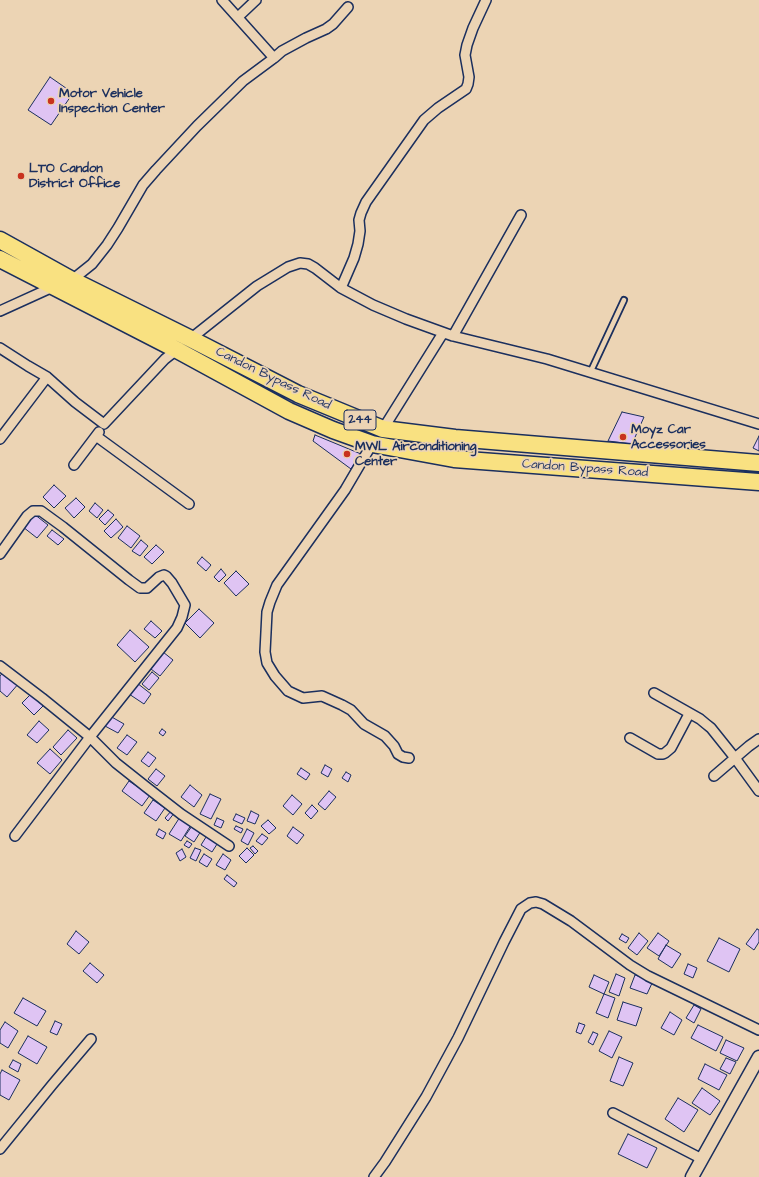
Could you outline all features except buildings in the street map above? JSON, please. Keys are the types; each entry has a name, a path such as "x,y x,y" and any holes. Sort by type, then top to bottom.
{"highway":[{"name":"Candon Bypass Road","path":"0,240 72,280 298,394 383,429 455,438 759,463"},
{"name":"Candon Bypass Road","path":"0,260 177,350 290,411 333,430 372,444 454,459 759,482"},
{"path":"602,470 603,451"}],"street":[{"path":"222,0 274,58"},
{"path":"238,17 256,0"},
{"path":"341,288 354,258 360,231 359,220 366,202 424,120 438,108 466,89 469,77 466,55 467,44 486,0"},
{"path":"0,312 53,287 72,280 92,264 118,228 143,185 197,126 243,81 282,51 326,29 348,6"},
{"path":"453,336 522,215"},
{"path":"74,465 104,424 165,359 257,286 288,267 300,263 308,264 341,288 406,320 453,336 547,359 759,424"},
{"path":"383,429 444,333"},
{"path":"0,348 47,377 75,402 104,424"},
{"path":"0,439 47,377"},
{"path":"96,436 190,504"},
{"path":"372,444 345,490 275,590 267,612 265,652 267,663 288,691 303,698 322,696 342,705 351,710 364,724 385,736 394,746 398,754 409,758"},
{"path":"0,554 31,512 36,510 40,511 63,526 118,572 140,588 147,588 159,577 164,575 166,576 185,605 177,628 90,737 15,836"},
{"path":"0,666 90,737 116,763 151,791 181,814 229,846"},
{"path":"654,693 700,719 711,728 759,791"},
{"path":"630,738 651,750 663,754 668,752 690,714"},
{"path":"714,776 752,743 759,739"},
{"path":"374,1177 426,1098 458,1038 521,909 530,903 536,902 543,904 571,921 630,965 648,976 759,1030"},
{"path":"0,1150 52,1085 92,1039"},
{"path":"692,1177 759,1057"},
{"path":"613,1113 702,1159"}],"lane":[{"path":"590,373 624,300"}],"place":[{"name":"Motor Vehicle Inspection Center","path":"51,101"},
{"name":"LTO Candon District Office","path":"21,176"},
{"name":"Moyz Car Accessories","path":"623,437"},
{"name":"MWL Airconditioning Center","path":"347,454"}]}
